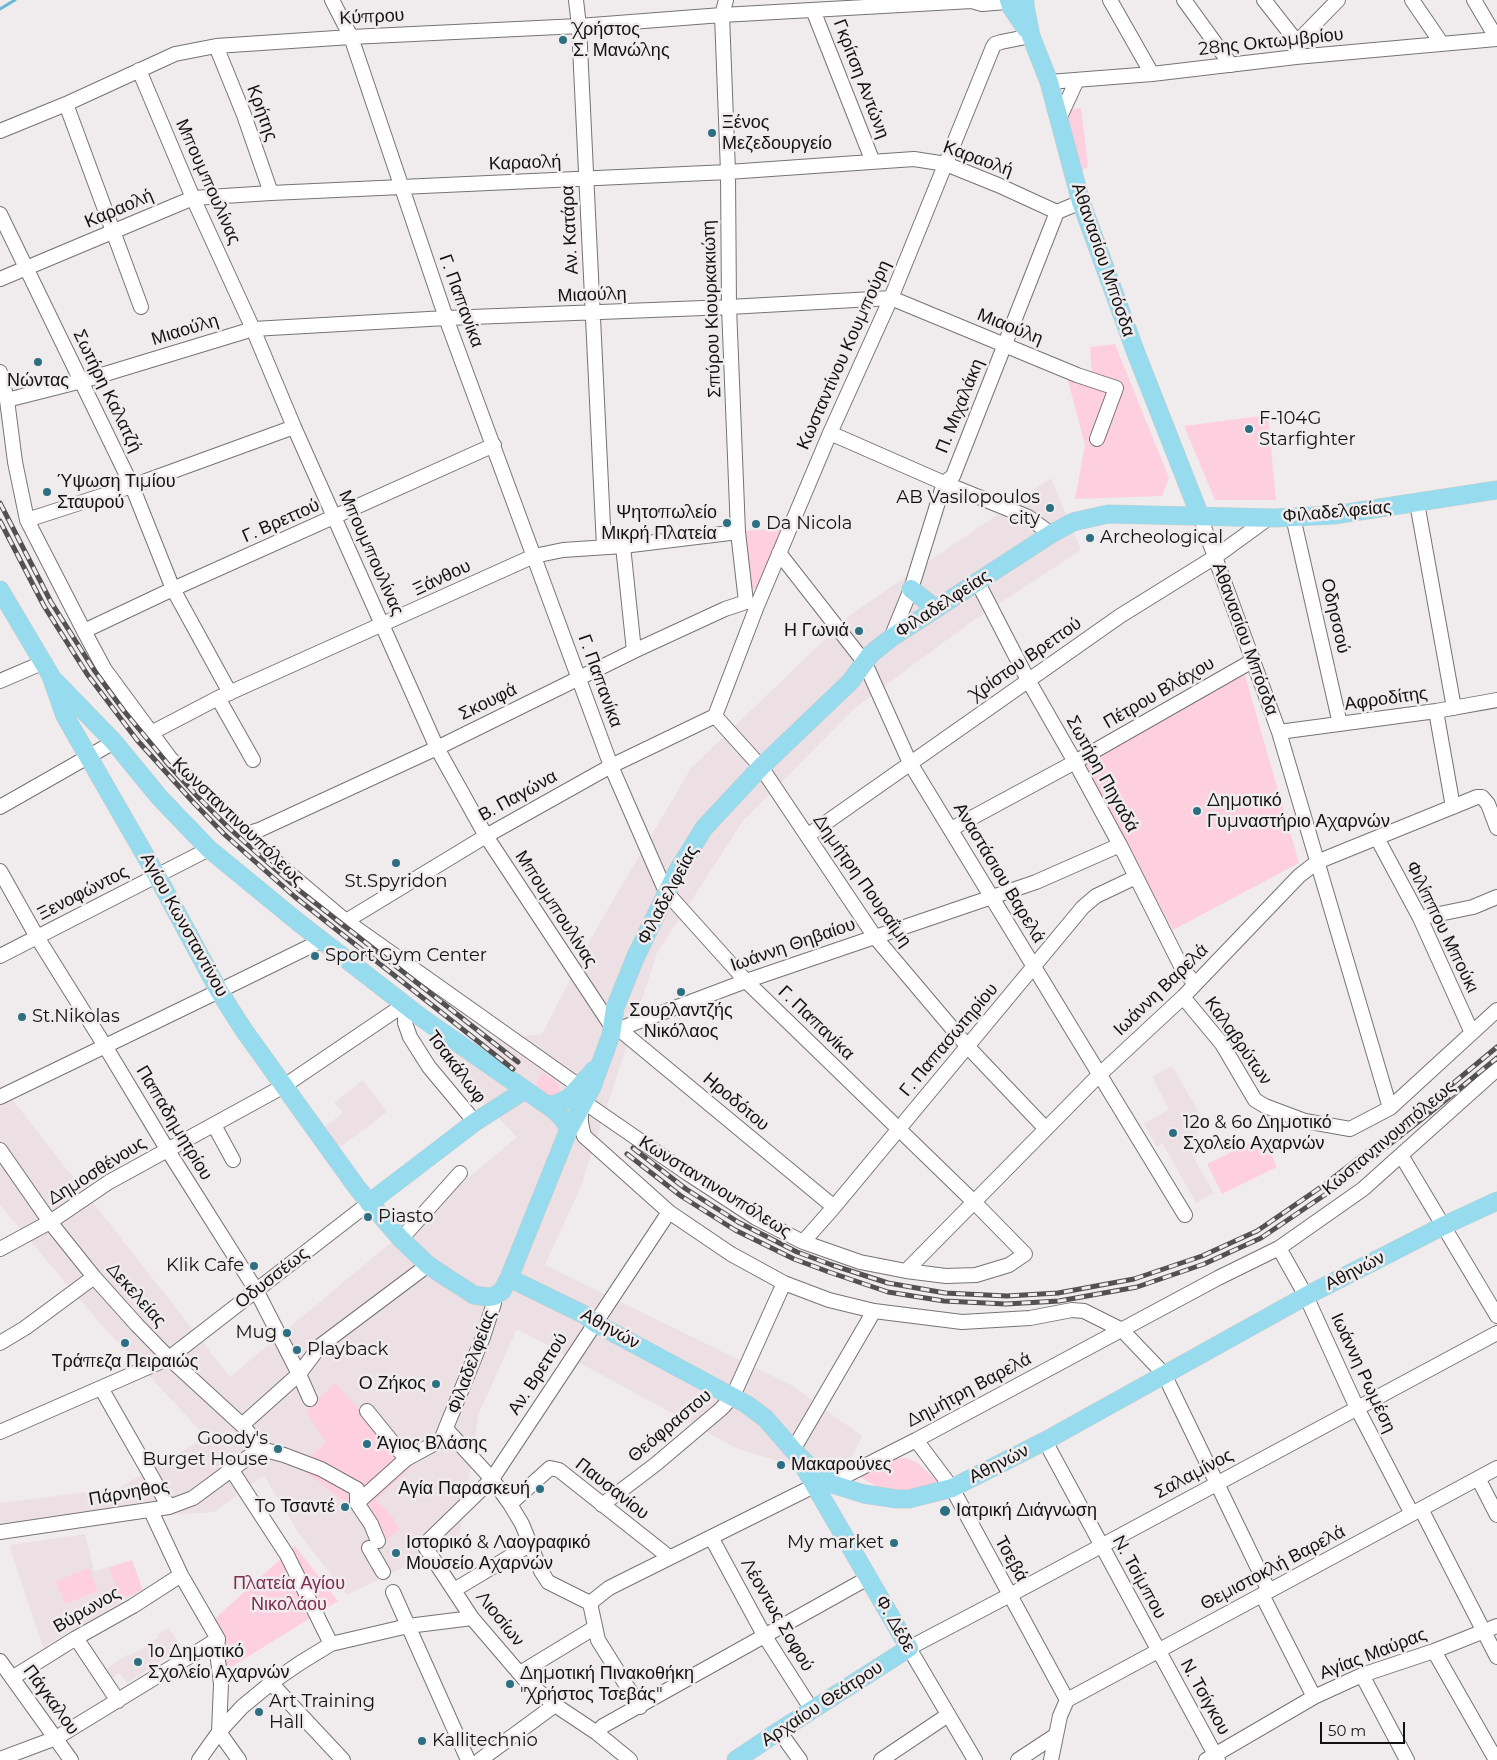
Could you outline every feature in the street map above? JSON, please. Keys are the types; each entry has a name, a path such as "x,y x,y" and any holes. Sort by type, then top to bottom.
{"main road":[{"name":"Αθανασίου Μπόσδα","path":"1016,1 1019,20 1032,36 1049,82 1081,202 1136,353 1200,516"},
{"name":"Φιλαδελφείας","path":"509,1278 581,1099 592,1088 616,1028 615,1008 636,956 666,892 704,828 761,767 850,682 871,654 891,638 1051,534 1073,522 1108,514 1270,517 1334,515 1497,490"},
{"path":"911,589 935,608"},
{"name":"Αγίου Κωνσταντίνου","path":"0,590 46,669 65,716 157,876 220,992 243,1029 369,1203 401,1239 428,1265 474,1294 488,1297 494,1296"},
{"name":"Κωνσταντινουπόλεως","path":"46,669 114,742 160,798 209,849 321,940 430,1024 548,1105 563,1119 569,1129"},
{"name":"Οδυσσέως","path":"369,1203 475,1122 526,1090"},
{"name":"Φιλαδελφείας","path":"548,1105 556,1104 569,1098 581,1099"},
{"name":"Αθηνών","path":"509,1278 585,1315 595,1323 733,1396 766,1418 792,1450 826,1483 852,1491 887,1498 909,1499 952,1488 1045,1441 1306,1296 1443,1226 1497,1201"},
{"path":"494,1296 502,1291 509,1278"},
{"path":"826,1483 830,1495 831,1509"},
{"path":"831,1509 841,1494 852,1491"},
{"name":"Φ. Δέδε","path":"831,1509 909,1648"},
{"name":"Αρχαίου Θεάτρου","path":"736,1760 778,1731 909,1648"}],"street":[{"name":"Γ. Παπανίκα","path":"332,0 351,37 446,318 611,766 666,892 746,981 1025,1254"},
{"name":"Αν. Κατάρα","path":"576,0 579,26 594,313 604,547"},
{"name":"Σπύρου Κιουρκακιώτη","path":"726,0 722,15 728,172 729,308 738,532 751,604"},
{"path":"1110,0 1152,74"},
{"path":"1184,0 1231,65"},
{"path":"1264,0 1298,42"},
{"path":"1296,57 1298,42 1338,0"},
{"path":"1412,0 1442,44"},
{"path":"1474,0 1497,39"},
{"name":"Κύπρου","path":"0,131 66,104 176,54 216,46 351,37 579,26 722,15 973,1 982,4 1016,1"},
{"name":"Γκρίτση Αντώνη","path":"813,10 873,162"},
{"name":"Κωσταντίνου Κουμπούρη","path":"715,716 751,604 779,553 830,433 891,298 993,47 1001,42 1032,36"},
{"name":"28ης Οκτωμβρίου","path":"1049,82 1152,74 1296,57 1497,39"},
{"name":"Κρήτης","path":"216,46 244,115 271,193"},
{"name":"Μπουμπουλίνας","path":"139,70 294,427 437,748 486,836 616,1028"},
{"path":"1060,118 1077,80"},
{"path":"66,104 141,307"},
{"name":"Καραολή","path":"0,279 194,198 271,193 728,172 914,159 946,164 1057,212"},
{"path":"1057,212 1081,202"},
{"name":"Π. Μιχαλάκη","path":"891,638 911,589 944,483 952,476 1057,212"},
{"name":"Σωτήρη Καλατζή","path":"0,214 132,486 173,589 252,760"},
{"name":"Μιαούλη","path":"7,400 82,381 253,329 446,318 729,308 891,298 1049,363 1116,388 1097,440"},
{"name":"Κωνσταντινουπόλεως","path":"0,372 7,400 15,462 27,520 105,670 151,733 196,786 283,868 346,921 581,1099 687,1173 756,1218 803,1242 860,1262 906,1271 946,1276 976,1275 1009,1265 1025,1254"},
{"path":"27,520 132,486 294,427"},
{"path":"830,433 944,483 1028,516 1051,534"},
{"name":"Γ. Βρεττού","path":"84,632 173,589 494,444"},
{"path":"1417,503 1454,708"},
{"name":"Αθανασίου Μπόσδα","path":"1200,516 1279,732 1390,1108"},
{"name":"Χρίστου Βρεττού","path":"807,836 1120,616 1215,557 1270,517"},
{"name":"Οδησσού","path":"1293,517 1340,724"},
{"name":"Ξάνθου","path":"151,733 224,696 534,556 563,550 623,546 738,532"},
{"path":"623,546 634,651"},
{"name":"Αναστάσιου Βαρελά","path":"779,553 866,662 910,763 1185,1215"},
{"name":"Σωτήρη Πηγαδά","path":"978,582 1028,680 1120,845 1182,968 1195,984"},
{"name":"Σκουφά","path":"246,834 268,826 437,748 634,651 725,609 751,604"},
{"name":"Πέτρου Βλάχου","path":"951,830 1254,660"},
{"path":"0,681 46,669"},
{"name":"Αφροδίτης","path":"1279,732 1436,711 1497,700"},
{"path":"1436,711 1453,806"},
{"name":"Β. Παγώνα","path":"346,921 486,836 611,766 715,716"},
{"name":"Δημήτρη Πουραΐμη","path":"715,716 761,767 875,937 968,1046 1046,1129"},
{"path":"0,807 114,742"},
{"name":"Ιωάννη Βαρελά","path":"906,1271 1099,1075 1184,997 1300,876 1317,862 1477,797 1482,797 1488,804 1497,828"},
{"name":"Φιλίππου Μπούκι","path":"1377,838 1420,918 1472,1033"},
{"name":"Ιωάννη Θηβαίου","path":"616,1028 746,981 1045,879 1120,845"},
{"name":"Ξενοφώντος","path":"0,956 209,849"},
{"name":"Παπαδημητρίου","path":"0,871 37,937 256,1290 300,1374 310,1399"},
{"name":"Γ. Παπασωτηρίου","path":"803,1242 1083,907 1096,896 1136,877"},
{"path":"1420,918 1473,907 1497,897"},
{"path":"0,1097 220,992 321,940"},
{"name":"Καλαβρύτων","path":"1184,997 1222,1044 1255,1100 1265,1106 1305,1121 1350,1129"},
{"name":"Δημοσθένους","path":"0,1249 50,1222 109,1182 284,1086 405,1004"},
{"name":"Τσακάλωφ","path":"405,1004 405,1023 410,1037 430,1067 475,1122"},
{"name":"Κωσταντινουπόλεως","path":"1350,1129 1390,1108 1497,1010"},
{"name":"Ηροδότου","path":"616,1028 834,1207"},
{"name":"Κωσταντινουπόλεως","path":"1279,1248 1363,1189 1497,1070"},
{"name":"Κωνσταντινουπόλεως","path":"581,1099 581,1123 584,1136 670,1212 731,1254 784,1283 829,1300 874,1311 962,1322 1030,1318 1072,1310 1084,1311 1122,1330 1164,1374 1217,1483 1314,1697"},
{"path":"214,1125 234,1160"},
{"name":"Δεκελείας","path":"0,1150 50,1222 94,1277 136,1325 254,1438 255,1453"},
{"path":"1401,1155 1497,1316"},
{"path":"401,1239 460,1173"},
{"name":"Οδυσσέως","path":"0,1432 169,1358 369,1203"},
{"name":"Αν. Βρεττού","path":"424,1545 492,1479 670,1212"},
{"path":"1122,1330 1218,1278 1279,1248"},
{"name":"Ιωάννη Ρωμέση","path":"1279,1248 1306,1296 1357,1408 1416,1512 1491,1629 1497,1657"},
{"path":"242,1425 300,1374 320,1346 428,1265"},
{"path":"0,1343 25,1328 94,1277"},
{"name":"Θεόφραστου","path":"602,1505 656,1464 722,1409 733,1396 784,1283"},
{"name":"Φιλαδελφείας","path":"357,1504 406,1459 441,1440 483,1337 494,1303 494,1296"},
{"path":"792,1450 874,1311"},
{"name":"Δημήτρη Βαρελά","path":"590,1602 609,1588 669,1557 826,1483 846,1476 1122,1330"},
{"name":"Σαλαμίνος","path":"909,1648 1010,1596 1497,1333"},
{"path":"101,1388 170,1507"},
{"path":"367,1411 406,1459"},
{"path":"446,1430 492,1479 510,1504 548,1582 590,1602 598,1640 640,1707"},
{"name":"Τσεβά","path":"916,1440 952,1488 1067,1700"},
{"name":"N. Τσίμπου","path":"1045,1441 1158,1651"},
{"path":"255,1453 265,1450 284,1455 321,1469 357,1489 357,1504 371,1524 373,1545 383,1572"},
{"name":"Πάρνηθος","path":"1,1527 151,1511 170,1507 193,1498 230,1469 255,1453"},
{"name":"Παυσανίου","path":"510,1504 550,1468 559,1470 669,1557"},
{"name":"Θεμιστοκλή Βαρελά","path":"1067,1700 1497,1468"},
{"path":"230,1469 288,1555 331,1644"},
{"path":"1478,1478 1497,1515"},
{"path":"151,1511 181,1575 218,1639 217,1652 221,1684 219,1732 240,1760"},
{"name":"Λέοντως Σοφού","path":"711,1537 764,1635 812,1710"},
{"path":"454,1590 531,1544"},
{"name":"Λιοσίων","path":"424,1545 472,1618 526,1681 555,1705 597,1733 630,1760"},
{"name":"Βύρωνος","path":"12,1678 181,1575"},
{"path":"597,1733 603,1726 868,1578"},
{"path":"393,1592 468,1760"},
{"path":"199,1760 219,1732 242,1707 271,1683 331,1644 408,1626 472,1618"},
{"path":"520,1673 594,1628"},
{"name":"Αγίας Μαύρας","path":"1213,1758 1314,1697 1362,1675 1491,1629"},
{"path":"76,1638 118,1701"},
{"path":"0,1759 56,1738 218,1639"},
{"name":"Φ. Δέδε","path":"909,1648 975,1760"},
{"path":"1434,1650 1496,1760"},
{"name":"Ν. Τσίγκου","path":"1158,1651 1213,1758"},
{"name":"Πάγκαλου","path":"0,1661 71,1760"},
{"path":"1362,1675 1407,1760"},
{"path":"271,1683 343,1760"},
{"path":"1051,1760 1060,1716 1067,1700"},
{"path":"480,1760 555,1705"},
{"path":"881,1760 948,1715"},
{"path":"778,1731 800,1760"},
{"path":"1018,1760 1056,1735"}],"shaded area":[{"path":"1051,478 1081,550 971,622 854,709 743,821 657,953 581,1186 545,1265 793,1386 862,1436 841,1480 736,1448 517,1329 479,1413 459,1540 347,1595 298,1532 264,1476 214,1512 111,1519 0,1540 0,1503 119,1488 206,1437 97,1320 0,1205 0,1084 230,1377 517,1137 430,1047 542,1034 595,931 691,768 850,615"},
{"name":"12ο & 6ο Δημοτικό Σχολείο Αχαρνών","path":"1172,1066 1201,1116 1191,1153 1214,1193 1196,1203 1162,1143 1157,1147 1144,1124 1169,1109 1152,1077"},
{"path":"363,1080 387,1112 335,1151 320,1131 343,1112 334,1103"},
{"path":"85,1534 94,1571 132,1560 143,1590 43,1647 9,1545"},
{"name":"1ο Δημοτικό Σχολείο Αχαρνών","path":"169,1628 182,1648 127,1683 120,1673 112,1678 106,1669 159,1637 157,1634"}],"green space":[{"path":"1081,108 1088,167 1082,170 1067,118 1069,110"},
{"path":"1115,344 1169,478 1162,496 1075,499 1085,445 1064,366 1092,376 1090,347"},
{"path":"1268,415 1276,500 1215,500 1184,426"},
{"path":"785,528 762,587 751,588 744,531"},
{"name":"Δημοτικό Γυμναστήριο Αχαρνών","path":"1244,672 1299,863 1173,930 1081,760"},
{"path":"543,1073 559,1084 559,1090 556,1095 550,1097 534,1087"},
{"path":"1263,1137 1277,1167 1222,1194 1207,1164"},
{"path":"335,1383 412,1466 376,1500 392,1516 400,1529 374,1550 364,1525 364,1514 371,1504 361,1514 298,1466 326,1443 306,1411"},
{"path":"906,1458 917,1462 937,1481 937,1484 918,1491 903,1491 879,1488 860,1477 864,1473 892,1459"},
{"name":"Πλατεία Αγίου Νικολάου","path":"295,1546 338,1601 223,1672 209,1624"},
{"path":"132,1560 143,1590 120,1599 109,1568"},
{"path":"89,1568 98,1591 65,1604 56,1581"}],"waterway":[{"path":"0,9 15,0"}],"railway":[{"path":"0,503 51,602 94,670 124,711 199,798 230,829 300,891 518,1062"},
{"path":"0,521 44,606 87,674 137,740 193,802 224,834 295,897 513,1069"},
{"path":"633,1148 686,1189 738,1222 797,1252 832,1265 888,1283 945,1293 1007,1296 1058,1293 1134,1279 1202,1256 1257,1231 1324,1185 1427,1105 1497,1047"},
{"path":"627,1154 681,1196 735,1230 794,1259 829,1272 888,1292 944,1301 1006,1304 1059,1301 1137,1287 1204,1264 1261,1238 1329,1192 1497,1058"}],"place":[{"name":"Χρήστος Σ. Μανώλης","path":"563,40"},
{"name":"Ξένος Μεζεδουργείο","path":"712,133"},
{"name":"Νώντας","path":"38,362"},
{"name":"F-104G Starfighter","path":"1249,429"},
{"name":"Ύψωση Τιμίου Σταυρού","path":"47,492"},
{"name":"AB Vasilopoulos city","path":"1050,508"},
{"name":"Ψητοπωλείο Μικρή Πλατεία","path":"727,523"},
{"name":"Da Nicola","path":"756,524"},
{"name":"Archeological","path":"1090,538"},
{"name":"Η Γωνιά","path":"859,631"},
{"name":"Δημοτικό Γυμναστήριο Αχαρνών","path":"1197,811"},
{"name":"St.Spyridon","path":"396,863"},
{"name":"Sport Gym Center","path":"315,956"},
{"name":"Σουρλαντζής Νικόλαος","path":"681,992"},
{"name":"St.Nikolas","path":"22,1017"},
{"name":"12ο & 6ο Δημοτικό Σχολείο Αχαρνών","path":"1173,1133"},
{"name":"Piasto","path":"368,1217"},
{"name":"Klik Cafe","path":"254,1266"},
{"name":"Mug","path":"287,1333"},
{"name":"Τράπεζα Πειραιώς","path":"125,1343"},
{"name":"Playback","path":"297,1350"},
{"name":"Ο Ζήκος","path":"436,1384"},
{"name":"Άγιος Βλάσης","path":"367,1444"},
{"name":"Goody's Burget House","path":"278,1449"},
{"name":"Μακαρούνες","path":"781,1465"},
{"name":"Αγία Παρασκευή","path":"540,1489"},
{"name":"To Τσαντέ","path":"345,1507"},
{"name":"Ιατρική Διάγνωση","path":"945,1511"},
{"name":"My market","path":"894,1543"},
{"name":"Ιστορικό & Λαογραφικό Μουσείο Αχαρνών","path":"396,1553"},
{"name":"1ο Δημοτικό Σχολείο Αχαρνών","path":"138,1662"},
{"name":"Δημοτική Πινακοθήκη \"Χρήστος Τσεβάς\"","path":"510,1684"},
{"name":"Art Training Hall","path":"259,1712"},
{"name":"Kallitechnio","path":"422,1741"}]}
